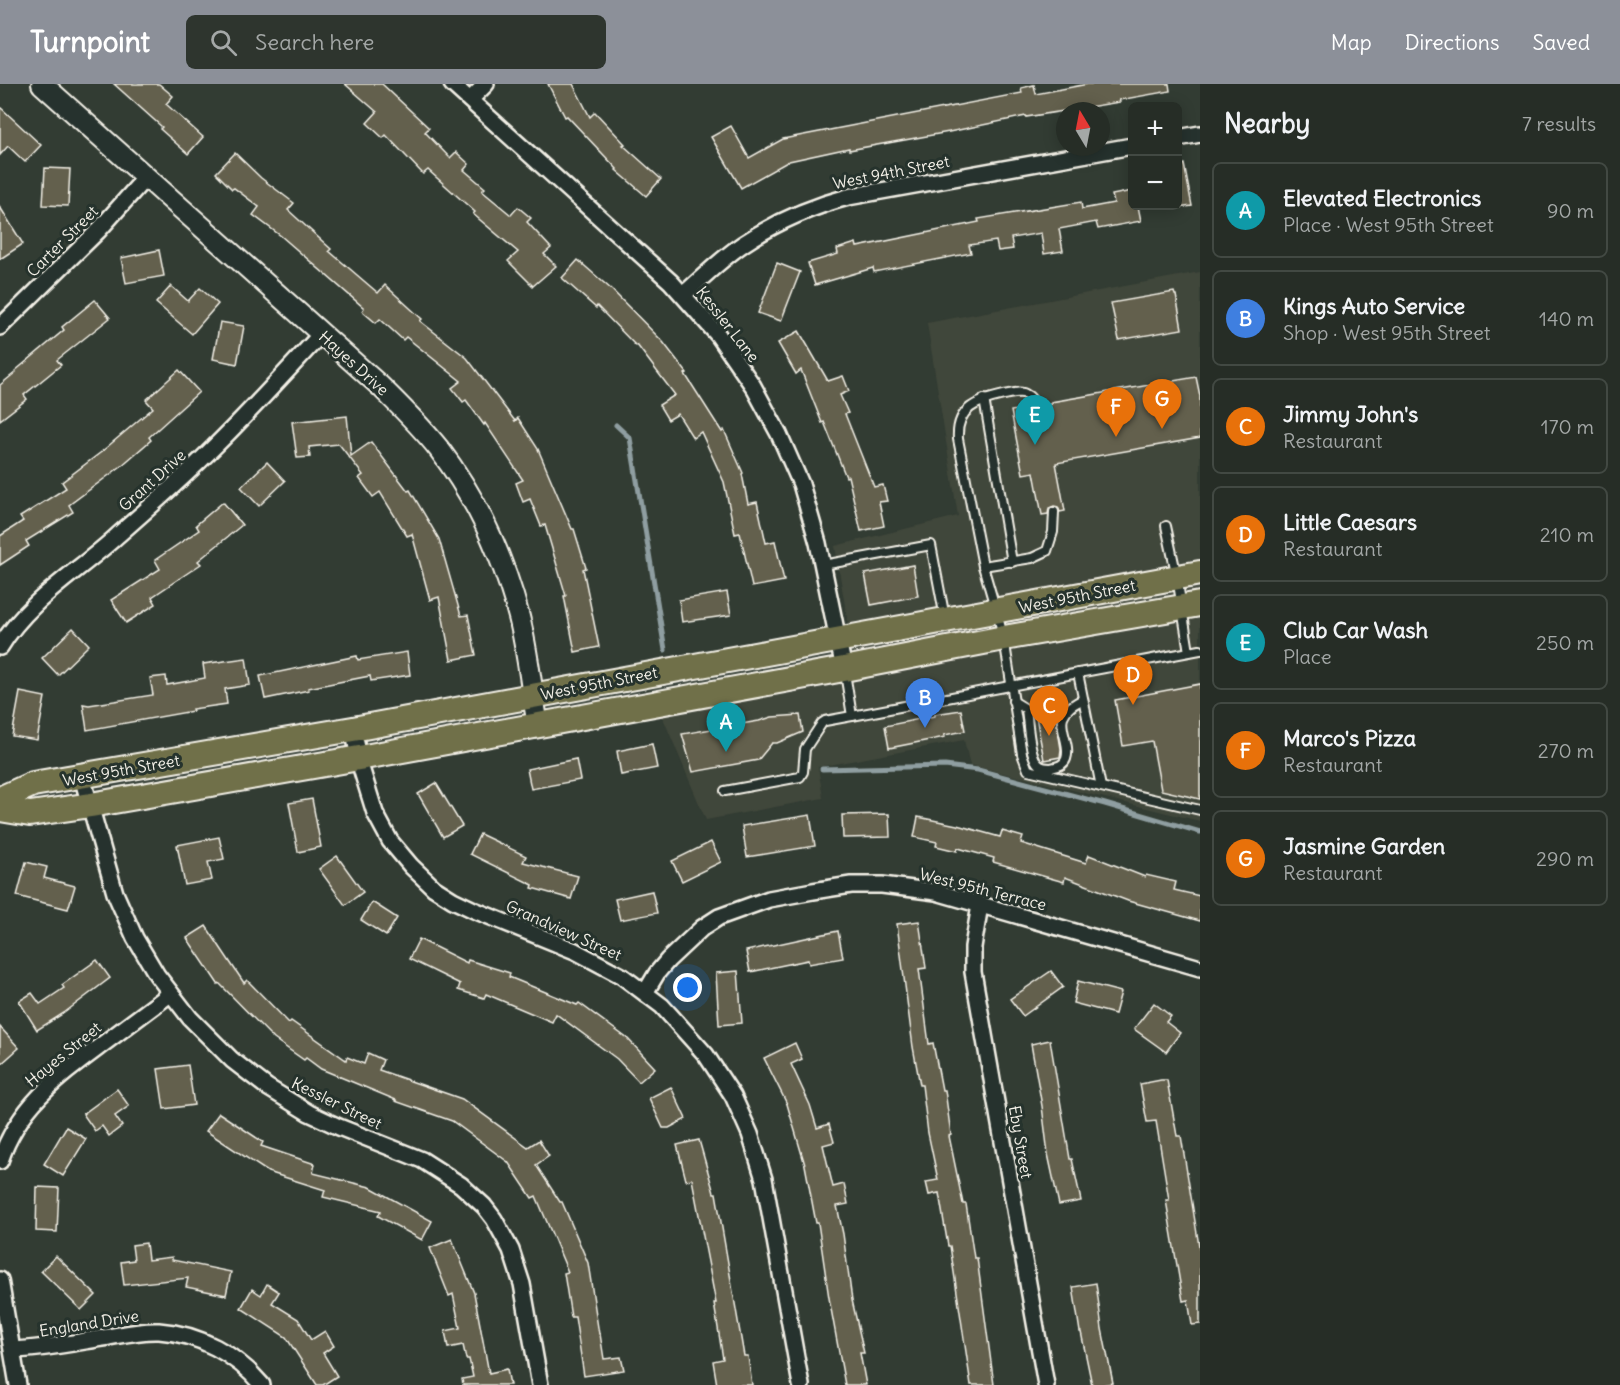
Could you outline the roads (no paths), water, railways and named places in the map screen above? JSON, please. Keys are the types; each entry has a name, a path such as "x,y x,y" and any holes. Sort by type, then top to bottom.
{"main road":[{"name":"West 95th Street","path":"0,799 33,784 353,729 1188,575"},
{"name":"West 95th Street","path":"0,809 30,814 91,805 1190,606"}],"street":[{"name":"Hayes Drive","path":"42,84 380,386 439,449 471,496 492,538 508,578 519,619 538,725"},
{"name":"Kessler Lane","path":"452,84 650,262 683,295 718,335 753,386 779,434 801,484 818,543 844,669"},
{"path":"470,100 486,84"},
{"path":"1182,137 1200,134"},
{"name":"West 94th Street","path":"683,295 742,244 782,220 819,205 860,195 1128,147"},
{"name":"Carter Street","path":"0,327 98,231 146,177"},
{"name":"Grant Drive","path":"0,647 10,630 39,600 112,540 211,450 322,333"},
{"name":"Grandview Street","path":"353,729 375,813 382,827 400,854 434,888 474,910 575,951 622,976 662,1006 706,1055 733,1096 750,1134 764,1179 801,1385"},
{"name":"Kessler Street","path":"82,777 115,893 135,938 170,994 190,1018 232,1060 267,1087 309,1113 422,1160 461,1185 484,1206 503,1234 517,1267 540,1385"},
{"name":"West 95th Terrace","path":"645,993 668,960 702,928 719,917 769,899 852,885 882,885 936,892 1200,968"},
{"name":"Eby Street","path":"980,905 973,947 973,972 1046,1385"},
{"name":"Hayes Street","path":"0,1161 16,1126 36,1098 58,1077 170,994"},
{"path":"0,1280 18,1385"},
{"name":"England Drive","path":"13,1350 35,1350 140,1332 159,1331 205,1341 230,1355 251,1371 262,1385"}],"lane":[{"path":"1035,417 1031,399 1027,394 1017,392 984,399 965,412 957,426 957,439 982,566 1004,638 1022,754 1028,770 1200,810"},
{"path":"984,399 1012,562"},
{"path":"982,566 1032,558 1047,551 1053,532 1054,512"},
{"path":"1166,526 1188,575 1189,652"},
{"path":"823,565 931,545 945,619"},
{"path":"725,791 800,777 805,750 825,721 1200,650"},
{"path":"844,669 852,716"},
{"path":"1078,673 1101,787"},
{"path":"1013,701 1026,709 1034,758 1040,766 1048,768 1060,765 1067,758 1063,716 1072,705 1083,699"}],"waterway":[{"path":"616,425 630,438 665,650"},
{"path":"822,769 945,766 978,770 1200,832"}],"place":[{"name":"Jasmine Garden","path":"1162,429"},
{"name":"Marco's Pizza","path":"1116,437"},
{"name":"Club Car Wash","path":"1035,445"},
{"name":"Little Caesars","path":"1133,705"},
{"name":"Kings Auto Service","path":"925,728"},
{"name":"Jimmy John's","path":"1049,736"},
{"name":"Elevated Electronics","path":"726,752"}]}
